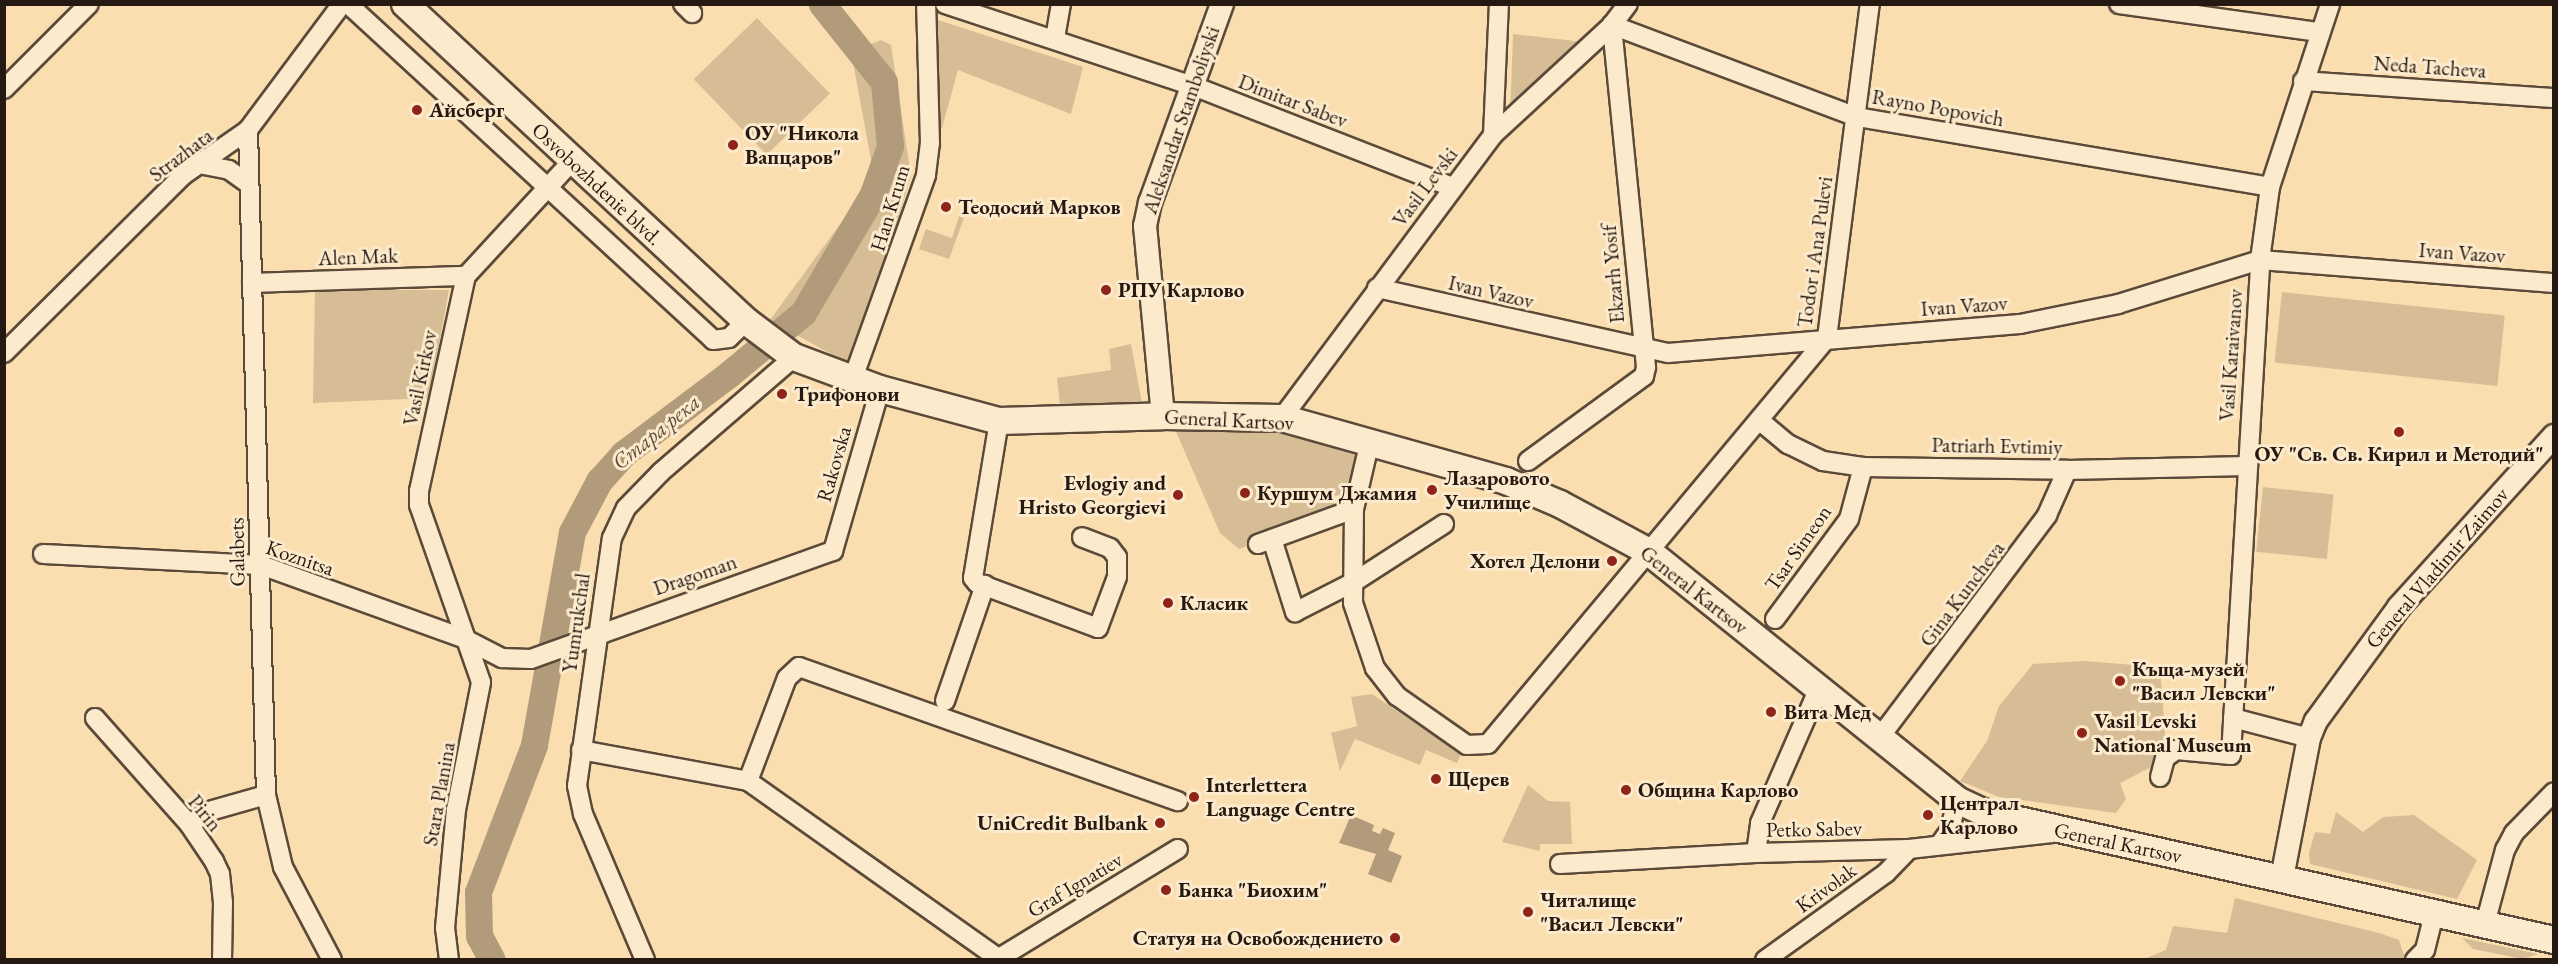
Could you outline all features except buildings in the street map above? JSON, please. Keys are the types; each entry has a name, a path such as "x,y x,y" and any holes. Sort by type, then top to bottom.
{"main road":[{"name":"Osvobozhdenie blvd.","path":"405,4 746,321 794,357"},
{"name":"General Kartsov","path":"794,357 852,381 999,422 1163,416 1282,418 1370,441 1529,490 1649,552 1958,800 2006,819 2282,878 2553,940"}],"street":[{"path":"4,89 89,4"},
{"name":"Strazhata","path":"4,353 182,177 204,165 248,130 342,4"},
{"path":"348,4 713,340 729,338 746,321"},
{"name":"Han Krum","path":"852,381 926,175 930,142 926,4"},
{"name":"Dimitar Sabev","path":"945,4 1054,38 1193,86 1452,187"},
{"path":"1054,38 1061,4"},
{"name":"Aleksandar Stamboliyski","path":"1163,416 1144,226 1222,4"},
{"path":"1493,135 1499,4"},
{"name":"Vasil Levski","path":"1282,418 1493,135 1612,25 1628,4"},
{"name":"Todor i Ana Pulevi","path":"1370,441 1354,509 1353,603 1375,668 1397,696 1467,745 1478,747 1488,744 1827,338 1870,4"},
{"path":"2119,4 2319,32"},
{"name":"Vasil Karaivanov","path":"2160,777 2165,758 2176,750 2231,755 2260,260 2270,187 2330,4"},
{"name":"Rayno Popovich","path":"1612,25 1857,117 2270,187"},
{"name":"Ekzarh Yosif","path":"1528,461 1644,375 1612,25"},
{"name":"Neda Tacheva","path":"2303,81 2553,98"},
{"name":"Galabets","path":"248,130 266,795 283,867 332,960"},
{"name":"Vasil Kirkov","path":"465,639 419,505 418,491 466,276 572,161"},
{"path":"204,165 230,170 249,184"},
{"name":"Ivan Vazov","path":"1377,288 1643,351 1668,353 1827,338 2020,324 2118,304 2260,260 2553,283"},
{"name":"Alen Mak","path":"252,283 466,276"},
{"name":"Yumrukchal","path":"645,960 583,814 577,786 612,538 626,507 661,472 794,357"},
{"name":"Rakovska","path":"832,551 880,389"},
{"name":"Patriarh Evtimiy","path":"1759,420 1788,444 1823,461 1863,467 2067,470 2247,466"},
{"path":"999,422 972,569 973,578 985,585 1098,628 1117,578 1117,557 1110,548 1082,537"},
{"name":"General Vladimir Zaimov","path":"2282,878 2309,738 2322,712 2399,607 2553,436"},
{"name":"Tsar Simeon","path":"1775,619 1849,519 1863,467"},
{"name":"Gina Kuncheva","path":"1880,737 2047,515 2067,470"},
{"path":"1354,509 1265,541 1295,612 1354,582 1444,524"},
{"name":"Dragoman","path":"531,659 597,633 832,551"},
{"name":"Koznitsa","path":"43,554 261,565 465,639 502,658 531,659"},
{"path":"945,701 985,585"},
{"name":"Stara Planina","path":"449,960 445,928 456,810 481,682 465,639"},
{"path":"748,781 787,678 792,669 799,667 1178,801"},
{"path":"1756,853 1760,823 1819,688"},
{"name":"Pirin","path":"95,718 189,824 220,874 222,960"},
{"path":"2233,718 2309,738"},
{"path":"581,750 748,781 997,959"},
{"path":"2485,924 2505,850 2514,833 2553,792"},
{"path":"189,824 213,810 266,795"},
{"path":"1940,844 1950,830 1958,800"},
{"name":"Petko Sabev","path":"1560,864 1756,853 1909,849 2068,831"},
{"name":"Graf Ignatiev","path":"997,959 1178,849"},
{"name":"Krivolak","path":"1765,960 1886,873 1909,849"},
{"path":"2415,960 2425,950 2434,913"}],"shaded area":[{"path":"926,16 1083,67 1071,114 958,70 942,128 929,124"},
{"path":"757,18 830,94 767,155 694,79"},
{"path":"1513,34 1593,43 1510,120"},
{"path":"881,40 891,45 911,176 854,367 770,320 865,190 872,165 851,52"},
{"path":"959,216 964,218 949,259 919,249 926,229 952,238"},
{"path":"315,290 449,290 429,398 313,403"},
{"path":"2282,292 2505,315 2497,386 2275,363"},
{"path":"1131,344 1143,409 1061,415 1057,378 1111,370 1109,349"},
{"path":"1174,427 1254,427 1287,433 1359,456 1354,491 1331,497 1338,511 1239,549 1220,533"},
{"path":"2263,487 2334,494 2327,559 2256,552"},
{"path":"2084,661 2160,667 2167,759 2120,783 2126,799 2116,813 1999,797 1960,781 1987,741 1999,706 2033,664"},
{"path":"1372,694 1461,754 1457,763 1426,750 1420,765 1355,739 1340,771 1331,733 1357,726 1351,697"},
{"path":"1528,785 1548,801 1570,802 1572,844 1540,844 1540,851 1502,842"},
{"path":"2336,812 2363,832 2383,817 2414,815 2477,860 2457,899 2310,864 2309,853 2315,832 2330,834"},
{"path":"1351,815 1374,825 1372,831 1380,834 1383,828 1395,833 1388,850 1402,856 1391,883 1368,874 1376,854 1339,843"},
{"path":"2235,898 2379,933 2399,940 2405,958 2144,959 2166,950 2173,926 2227,933"},
{"path":"2462,938 2538,954 2522,959 2473,949"}],"waterway":[{"name":"Стара река","path":"492,960 479,936 478,892 534,745 572,532 599,481 623,454 729,374 803,313 873,194 890,146 884,82 822,4"}],"place":[{"name":"Айсберг","path":"417,110"},
{"name":"ОУ \"Никола Вапцаров\"","path":"733,145"},
{"name":"Теодосий Марков","path":"946,207"},
{"name":"РПУ Карлово","path":"1106,290"},
{"name":"Трифонови","path":"782,394"},
{"name":"ОУ \"Св. Св. Кирил и Методий\"","path":"2399,432"},
{"name":"Лазаровото Училище","path":"1432,490"},
{"name":"Куршум Джамия","path":"1245,493"},
{"name":"Evlogiy and Hristo Georgievi","path":"1178,495"},
{"name":"Хотел Делони","path":"1612,561"},
{"name":"Класик","path":"1168,603"},
{"name":"Къща-музей \"Васил Левски\"","path":"2120,681"},
{"name":"Вита Мед","path":"1771,712"},
{"name":"Vasil Levski National Museum","path":"2082,733"},
{"name":"Щерев","path":"1436,779"},
{"name":"Община Карлово","path":"1626,790"},
{"name":"Interlettera Language Centre","path":"1194,797"},
{"name":"Централ Карлово","path":"1928,815"},
{"name":"UniCredit Bulbank","path":"1160,823"},
{"name":"Банка \"Биохим\"","path":"1166,890"},
{"name":"Читалище \"Васил Левски\"","path":"1528,912"},
{"name":"Статуя на Освобождението","path":"1395,938"}]}
